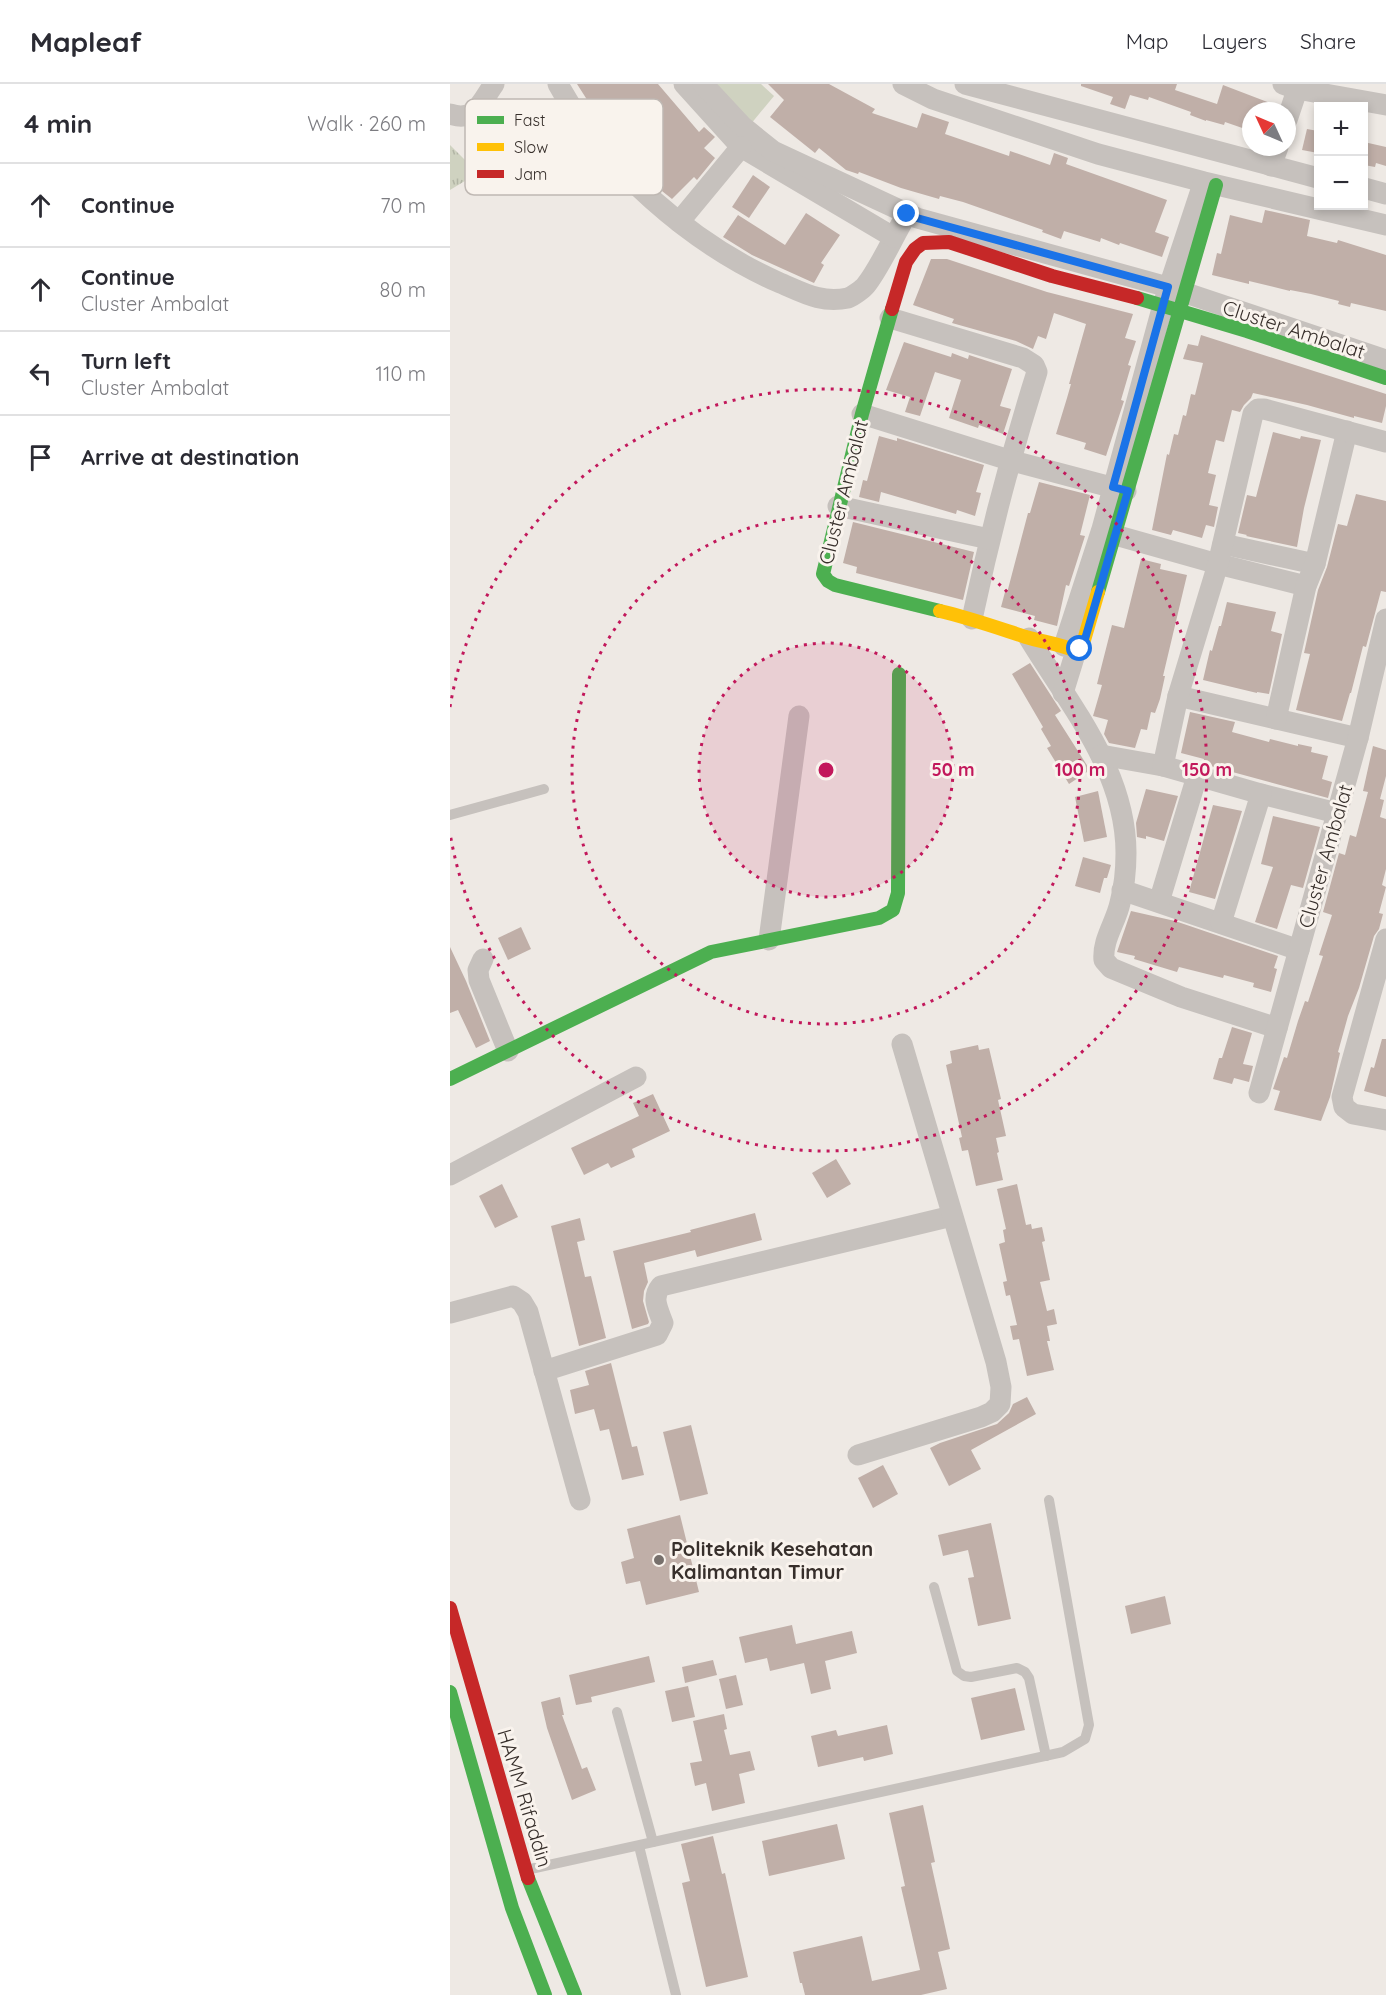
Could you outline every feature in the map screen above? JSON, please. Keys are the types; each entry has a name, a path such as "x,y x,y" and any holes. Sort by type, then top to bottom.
{"street":[{"path":"483,99 494,84"},
{"path":"558,84 566,99"},
{"path":"684,84 741,147 899,227"},
{"path":"703,84 742,126 773,151 899,227"},
{"path":"903,84 936,91 1098,154 1210,184 1386,225"},
{"path":"965,84 1274,157 1314,176"},
{"path":"1290,102 1293,86 1386,105"},
{"path":"450,114 465,117"},
{"path":"679,222 741,147"},
{"path":"1063,693 1070,648 1102,529 1120,489 1174,299 1210,184"},
{"path":"1368,189 1386,194"},
{"path":"650,195 698,237 758,273 816,299 849,298 865,286 899,227"},
{"name":"Cluster Ambalat","path":"899,227 929,222 1174,299 1386,360"},
{"name":"Cluster Ambalat","path":"1070,648 1029,638 972,619 835,585 828,581 823,573 862,414 906,262 915,249 923,243 949,242 1052,276 1174,299 1264,336 1386,378"},
{"path":"890,318 1023,358 1034,365 1037,372 1009,460 972,619"},
{"path":"1163,766 1178,696 1221,554 1253,414 1258,409 1264,409 1386,442"},
{"path":"862,414 1009,460 1120,489"},
{"path":"1276,719 1306,586 1315,564 1347,431"},
{"path":"1070,648 1083,646 1115,535 1120,489"},
{"path":"838,506 989,539"},
{"path":"1115,535 1221,554 1315,564"},
{"path":"1221,554 1306,586"},
{"name":"Cluster Ambalat","path":"1259,1093 1358,738 1386,619"},
{"path":"1029,638 1101,755 1112,778 1121,813 1126,853 1122,890 1103,951 1104,960 1111,968 1181,997 1277,1028"},
{"path":"450,1079 711,952 879,918 893,910 898,893 899,674"},
{"path":"1178,696 1358,738"},
{"path":"769,940 799,716"},
{"path":"1101,755 1163,766 1337,813"},
{"path":"1159,902 1197,776"},
{"path":"1221,923 1261,794"},
{"path":"1122,890 1299,950"},
{"path":"1384,952 1342,1097 1344,1107 1353,1114 1386,1120"},
{"path":"483,959 478,970 478,980 508,1051"},
{"path":"858,1455 981,1417 992,1412 1000,1404 996,1362 902,1044"},
{"path":"450,1175 636,1077"},
{"path":"544,1371 657,1335 663,1323 655,1300 656,1292 662,1286 952,1216"},
{"path":"450,1313 513,1296 522,1302 528,1312 580,1500"},
{"name":"HAMM Rifaddin","path":"450,1608 531,1888 575,1995"},
{"path":"450,1692 512,1908 545,1995"}],"lane":[{"path":"450,815 544,789"},
{"path":"526,1870 1046,1756 1063,1752 1085,1739 1089,1725 1049,1500"},
{"path":"934,1587 957,1671 964,1676 971,1677 1017,1668 1025,1672 1029,1678 1046,1756"},
{"path":"617,1712 653,1842"},
{"path":"639,1845 676,1995"}],"green space":[{"path":"711,84 761,84 774,96 750,125"},
{"path":"450,145 465,160 465,181 450,190"}],"building":[{"path":"577,84 658,84 699,132 704,127 715,137 704,148 715,158 697,180 694,177 672,199 663,192 663,99 587,99"},
{"path":"768,84 829,84 875,109 872,113 917,128 922,113 949,122 945,134 1009,156 1010,151 1050,165 1054,153 1068,158 1066,164 1167,200 1155,232 1169,237 1162,257 1120,243 1119,245 1101,238 1100,242 1064,231 1061,239 1042,232 1043,230 963,202 940,196 939,199 859,172 858,174 846,170 819,148 815,153 770,117 784,100"},
{"path":"1081,84 1177,84 1175,90 1217,104 1223,85 1268,102 1242,102 1242,128 1225,122 1224,125 1206,121 1190,115 1191,112 1149,97 1148,100 1130,95 1125,109 1110,104 1113,97 1081,86"},
{"path":"1307,129 1314,130 1314,152 1302,150"},
{"path":"1368,143 1386,147 1386,166 1376,163 1375,167 1368,166"},
{"path":"753,175 770,187 749,218 732,207"},
{"path":"1265,210 1310,220 1307,236 1337,243 1338,240 1386,255 1386,311 1351,303 1350,307 1338,304 1339,301 1311,294 1249,281 1249,284 1212,275 1217,253 1221,254 1230,215 1262,223"},
{"path":"806,213 840,235 821,263 824,265 814,283 752,255 723,237 738,215 785,245"},
{"path":"931,259 947,259 1047,292 1133,314 1125,338 1136,341 1128,365 1131,366 1121,400 1124,401 1106,456 1084,449 1086,443 1056,434 1086,324 1054,313 1046,339 1038,336 1033,349 1016,341 952,323 954,319 913,305"},
{"path":"1201,335 1386,394 1382,423 1253,393 1240,412 1232,410 1224,442 1216,440 1208,473 1216,475 1209,505 1218,507 1214,527 1206,525 1202,538 1173,530 1171,535 1152,530 1167,454 1169,455 1174,434 1178,435 1183,415 1186,416 1191,394 1195,395 1203,363 1183,359 1188,344 1198,346"},
{"path":"904,342 951,357 952,353 968,359 969,355 1012,369 1000,406 1011,409 1003,434 979,425 978,428 949,418 961,380 935,372 920,416 905,412 910,397 886,390"},
{"path":"1273,432 1300,439 1301,436 1321,440 1297,547 1238,533 1247,495 1256,497"},
{"path":"879,436 897,441 897,438 984,465 976,492 981,493 975,516 957,510 956,514 881,492 879,502 859,497 863,480 867,481"},
{"path":"1039,482 1090,495 1080,535 1085,536 1069,586 1066,585 1057,626 1034,620 1035,616 1001,607"},
{"path":"1356,494 1386,501 1386,592 1381,591 1342,721 1296,710 1310,654 1304,653 1318,590 1327,567 1338,524 1347,526"},
{"path":"853,522 974,552 963,600 856,573 857,567 843,563"},
{"path":"1141,559 1161,564 1160,569 1187,575 1163,676 1165,676 1160,699 1155,713 1151,712 1147,730 1141,729 1135,748 1109,743 1104,734 1108,720 1093,716 1102,685 1097,684 1112,625 1124,628"},
{"path":"1227,602 1276,612 1271,631 1282,634 1269,694 1203,680 1210,650 1212,651 1219,626 1221,626"},
{"path":"1030,663 1061,711 1055,715 1090,770 1069,784 1047,748 1051,746 1041,729 1043,727 1012,674"},
{"path":"1190,712 1235,722 1232,732 1269,742 1270,739 1312,747 1311,752 1328,756 1322,779 1332,782 1328,798 1203,764 1204,759 1181,753"},
{"path":"1373,746 1386,750 1386,776 1380,799 1384,800 1380,817 1386,819 1386,869 1382,885 1386,887 1379,913 1383,914 1348,1016 1338,1052 1340,1053 1330,1097 1321,1121 1274,1110 1280,1091 1273,1089 1284,1057 1287,1058 1305,1001 1308,1002 1323,956 1319,955 1332,915 1323,912 1339,853 1345,855 1350,835 1356,837 1368,792 1363,791"},
{"path":"1146,789 1178,796 1164,841 1146,836 1146,839 1137,837 1136,823"},
{"path":"1098,791 1107,837 1084,842 1075,797"},
{"path":"1213,805 1242,811 1215,899 1189,892"},
{"path":"1273,816 1320,827 1303,888 1291,885 1277,929 1255,922 1273,867 1261,864"},
{"path":"1083,857 1111,865 1100,893 1075,886"},
{"path":"1131,911 1175,921 1278,956 1271,992 1253,987 1254,983 1224,975 1223,978 1179,967 1177,972 1134,959 1135,956 1117,952"},
{"path":"521,927 531,949 508,960 498,938"},
{"path":"450,947 490,1041 476,1048 458,1010 450,1013"},
{"path":"1232,1027 1252,1033 1243,1064 1253,1066 1249,1082 1234,1078 1232,1084 1213,1079"},
{"path":"1382,1039 1386,1039 1386,1097 1364,1091 1371,1067 1374,1068"},
{"path":"978,1045 979,1050 989,1048 1001,1099 998,1100 1006,1136 996,1138 1003,1180 976,1186 968,1150 962,1151 959,1138 962,1137 946,1065 952,1063 950,1051"},
{"path":"653,1094 670,1131 632,1149 635,1157 611,1168 608,1163 584,1175 571,1148 639,1116 633,1103"},
{"path":"836,1159 851,1184 827,1198 812,1173"},
{"path":"502,1184 518,1217 495,1228 479,1196"},
{"path":"1017,1184 1026,1225 1031,1224 1032,1229 1042,1227 1045,1241 1042,1242 1050,1280 1040,1282 1047,1311 1054,1309 1057,1324 1047,1326 1050,1341 1047,1341 1054,1370 1027,1376 1019,1339 1013,1340 1010,1326 1017,1325 1010,1295 1006,1296 1003,1282 1007,1281 999,1244 1005,1242 1003,1230 1006,1229 997,1189"},
{"path":"755,1213 762,1240 697,1257 695,1250 644,1263 648,1282 643,1301 649,1322 632,1329 613,1251 691,1232 690,1230"},
{"path":"580,1218 585,1240 577,1242 585,1277 591,1276 606,1338 579,1346 551,1226"},
{"path":"611,1363 632,1447 637,1446 644,1475 622,1480 609,1429 600,1431 594,1409 575,1414 570,1390 589,1385 585,1371"},
{"path":"1027,1397 1036,1414 971,1450 981,1469 949,1486 930,1448 997,1424 1009,1413 1013,1404"},
{"path":"691,1425 708,1494 680,1501 663,1432"},
{"path":"883,1465 898,1494 873,1508 858,1478"},
{"name":"Politeknik Kesehatan Kalimantan Timur","path":"680,1515 699,1592 646,1605 640,1581 626,1584 621,1562 634,1558 627,1529"},
{"path":"991,1523 1011,1619 978,1626 968,1578 974,1577 968,1550 943,1556 938,1535"},
{"path":"1165,1596 1171,1624 1131,1634 1125,1606"},
{"path":"792,1625 796,1644 852,1631 857,1653 825,1661 831,1689 811,1694 804,1663 770,1671 767,1658 745,1663 739,1637"},
{"path":"649,1656 655,1682 591,1697 592,1702 576,1705 569,1675"},
{"path":"713,1660 717,1675 685,1683 682,1667"},
{"path":"736,1675 743,1705 726,1709 719,1679"},
{"path":"688,1686 695,1717 672,1722 665,1691"},
{"path":"1015,1688 1025,1730 981,1740 971,1698"},
{"path":"560,1697 564,1715 562,1715 582,1769 587,1767 596,1790 572,1800 547,1728 541,1702"},
{"path":"724,1714 727,1729 724,1730 730,1755 750,1751 755,1770 739,1774 745,1803 712,1811 706,1783 695,1786 690,1763 702,1761 693,1721"},
{"path":"887,1725 893,1754 864,1761 863,1757 818,1767 811,1736 836,1730 838,1736"},
{"path":"923,1805 935,1862 931,1863 950,1949 938,1952 947,1989 921,1995 805,1995 793,1952 862,1936 872,1981 920,1970 901,1887 905,1886 889,1813"},
{"path":"837,1824 845,1859 769,1876 762,1841"},
{"path":"713,1836 722,1874 725,1873 748,1977 706,1987 682,1883 690,1881 681,1844"}],"traffic: fast":[{"path":"1098,592 1216,185"},
{"path":"1137,298 1247,331 1386,378"},
{"path":"892,309 862,414 823,574 835,585 940,611"},
{"path":"450,1079 711,952 879,918 893,910 898,893 899,674"},
{"path":"450,1692 512,1908 545,1995"},
{"path":"528,1878 575,1995"}],"traffic: slow":[{"path":"940,611 1076,651 1082,647 1098,592"}],"traffic: jam":[{"path":"892,309 906,262 915,249 923,243 949,242 1052,276 1137,298"},
{"path":"450,1608 528,1878"}],"place":[{"name":"Politeknik Kesehatan Kalimantan Timur","path":"659,1560"}],"route":[{"path":"907,214 1168,287 1113,487 1128,491 1083,646 1080,649"}]}
